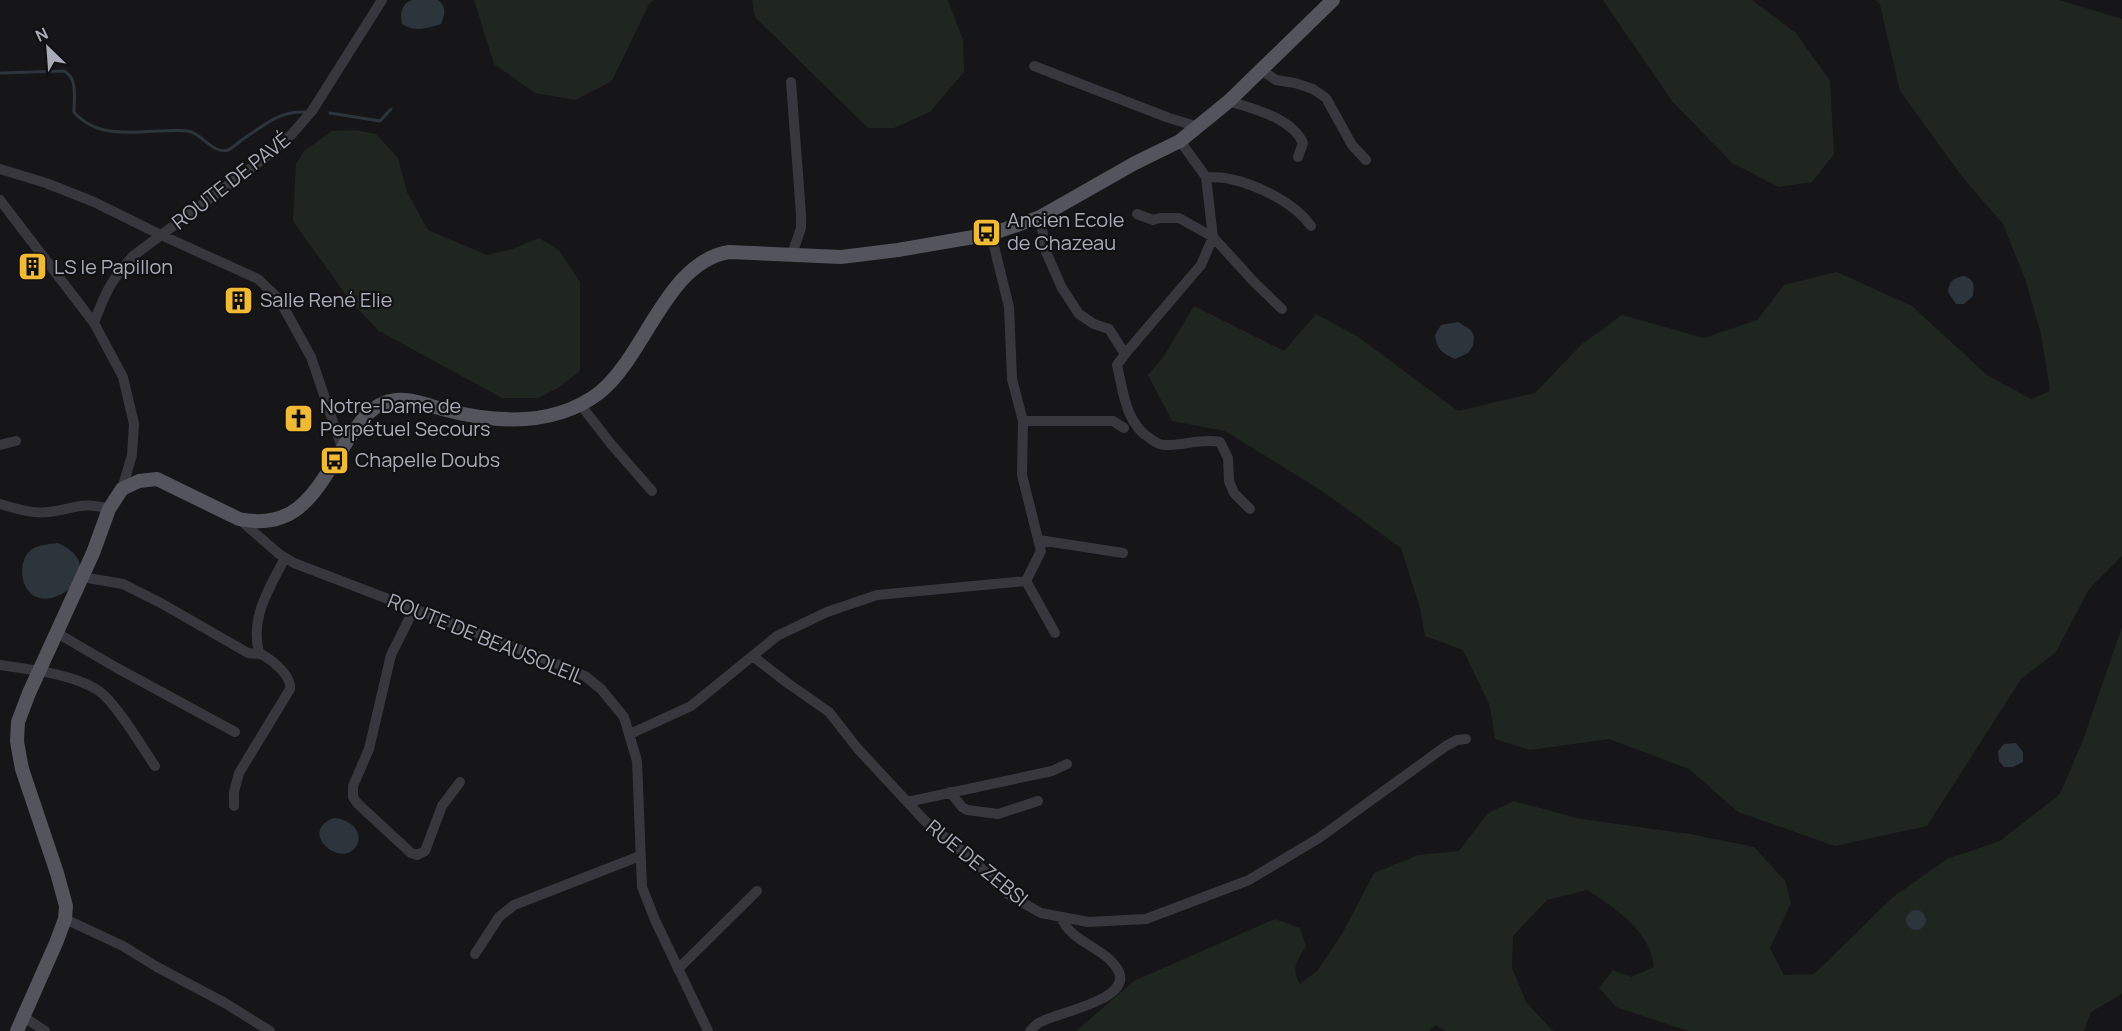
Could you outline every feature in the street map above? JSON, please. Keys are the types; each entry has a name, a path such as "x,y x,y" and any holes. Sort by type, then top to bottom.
{"main road":[{"path":"17,1031 65,919 66,906 22,769 17,741 18,722 110,509 122,489 139,481 157,479 239,519 272,521 295,510 309,498 364,417 378,406 395,400 411,400 476,417 512,420 557,414 590,399 611,383 661,308 686,277 701,264 718,254 729,252 841,257 990,234 1040,217 1135,163 1180,141 1199,127 1333,0"}],"street":[{"name":"ROUTE DE PAVÉ","path":"94,323 105,292 133,256 263,159 292,134 312,111 382,0"},
{"path":"1034,66 1169,118 1199,127"},
{"path":"1261,70 1276,80 1313,89 1326,98 1352,145 1366,160"},
{"path":"791,82 801,214 801,228 792,254"},
{"path":"1228,101 1258,111 1291,127 1303,143 1298,157"},
{"path":"1180,141 1206,177 1213,237 1201,265 1117,365 1129,415 1143,435 1161,445 1208,440 1220,441 1227,459 1228,481 1234,494 1250,509"},
{"path":"0,169 76,194 258,279 279,299 311,357 342,448"},
{"path":"1206,177 1229,178 1274,196 1297,210 1311,226"},
{"path":"0,200 94,323 123,377 134,424 132,455 122,489"},
{"path":"1137,214 1153,220 1179,218 1213,237 1282,309"},
{"path":"1040,217 1046,252 1062,288 1079,314 1094,324 1109,329 1125,354"},
{"path":"990,234 1009,307 1012,379 1023,421 1022,475 1041,551 1026,581"},
{"path":"580,404 652,491"},
{"path":"1023,421 1113,421 1124,428"},
{"path":"0,445 16,441"},
{"path":"0,504 34,512 55,511 92,504 110,509"},
{"name":"ROUTE DE BEAUSOLEIL","path":"239,519 294,563 585,676 601,689 624,717 637,761 640,856 642,887 646,901 708,1031"},
{"path":"1039,540 1123,554"},
{"path":"259,653 256,631 259,614 285,558"},
{"path":"82,577 123,584 248,653 259,653 273,662 291,684 239,773 234,792 234,806"},
{"path":"1026,581 1055,633"},
{"path":"630,734 691,706 777,636 827,612 877,595 1026,581"},
{"path":"414,609 391,655 372,738 353,786 353,797 404,847 417,855 425,851 442,806 460,782"},
{"path":"57,633 235,732"},
{"name":"RUE DE ZEBSI","path":"754,657 829,712 857,747 925,821 972,859 1009,895 1041,913 1088,922 1146,919 1249,880 1319,838 1446,746 1457,740 1466,739"},
{"path":"0,665 40,670 82,683 99,691 155,766"},
{"path":"907,802 1052,771 1067,764"},
{"path":"950,792 967,810 998,814 1038,801"},
{"path":"475,954 499,917 514,905 640,856"},
{"path":"678,969 757,891"},
{"path":"1030,1031 1036,1024 1047,1019 1092,1004 1108,995 1119,984 1119,971 1113,963 1067,929 1061,917"},
{"path":"65,919 123,946 270,1031"},
{"path":"24,1017 45,1031"}],"shaded area":[{"path":"412,0 438,0 444,11 441,24 417,29 402,24 402,10"},
{"path":"474,0 654,0 649,4 612,81 575,100 535,93 494,64"},
{"path":"752,0 948,0 963,40 964,72 930,112 894,128 868,128 755,17"},
{"path":"1603,0 1752,0 1796,33 1830,81 1834,154 1812,182 1779,187 1732,163 1672,101"},
{"path":"1876,0 2059,0 2122,19 2122,556 2089,589 2056,652 2021,679 1927,826 1835,846 1738,812 1689,769 1609,739 1530,750 1495,739 1490,706 1463,650 1425,636 1420,608 1401,548 1322,491 1225,431 1172,421 1148,375 1164,356 1194,306 1284,351 1316,314 1357,336 1458,411 1535,393 1582,344 1622,315 1704,338 1757,320 1784,285 1837,272 1912,306 1987,375 2031,399 2050,391 2041,334 2025,279 2003,224 1964,179 1900,91 1880,5"},
{"path":"355,130 376,134 398,158 407,192 428,230 487,255 512,249 539,238 559,250 580,282 580,371 558,388 538,398 502,398 379,331 351,302 293,221 296,164 304,151 332,131"},
{"path":"1964,276 1973,283 1973,296 1964,304 1956,304 1948,292 1949,285 1954,279"},
{"path":"1458,322 1471,330 1474,336 1473,346 1468,353 1455,359 1441,350 1435,335 1441,325"},
{"path":"58,543 74,553 80,565 79,577 61,595 48,598 36,597 27,589 23,580 22,569 25,558 34,548"},
{"path":"2122,627 2122,994 2091,1012 2084,1031 1688,1031 1616,1007 1599,988 1613,970 1631,977 1654,967 1646,942 1639,932 1620,913 1587,890 1547,900 1513,936 1512,968 1526,1002 1553,1031 1446,1031 1435,1025 1429,1031 1076,1031 1134,981 1275,919 1300,928 1306,946 1295,969 1300,984 1317,971 1342,934 1374,873 1418,855 1459,851 1488,813 1514,801 1581,819 1690,834 1754,847 1785,881 1791,903 1770,948 1784,975 1814,974 1893,897 1947,859 2000,841 2060,794 2083,740"},
{"path":"2016,743 2023,752 2023,762 2013,767 2004,767 1999,761 1998,751 2004,744"},
{"path":"333,818 350,823 357,831 358,842 355,848 348,853 332,851 321,839 320,832 323,824"},
{"path":"1916,910 1923,913 1926,920 1923,927 1916,930 1909,927 1906,920 1909,913"}],"waterway":[{"path":"0,73 64,71 73,83 74,112 85,122 113,131 188,131 212,147 223,151 230,149 279,116 305,112"},
{"path":"330,113 380,121 391,109"}],"place":[{"name":"Ancien Ecole de Chazeau","path":"986,232"},
{"name":"LS le Papillon","path":"33,267"},
{"name":"Salle René Elie","path":"239,300"},
{"name":"Notre-Dame de Perpétuel Secours","path":"299,418"},
{"name":"Chapelle Doubs","path":"334,460"}]}
